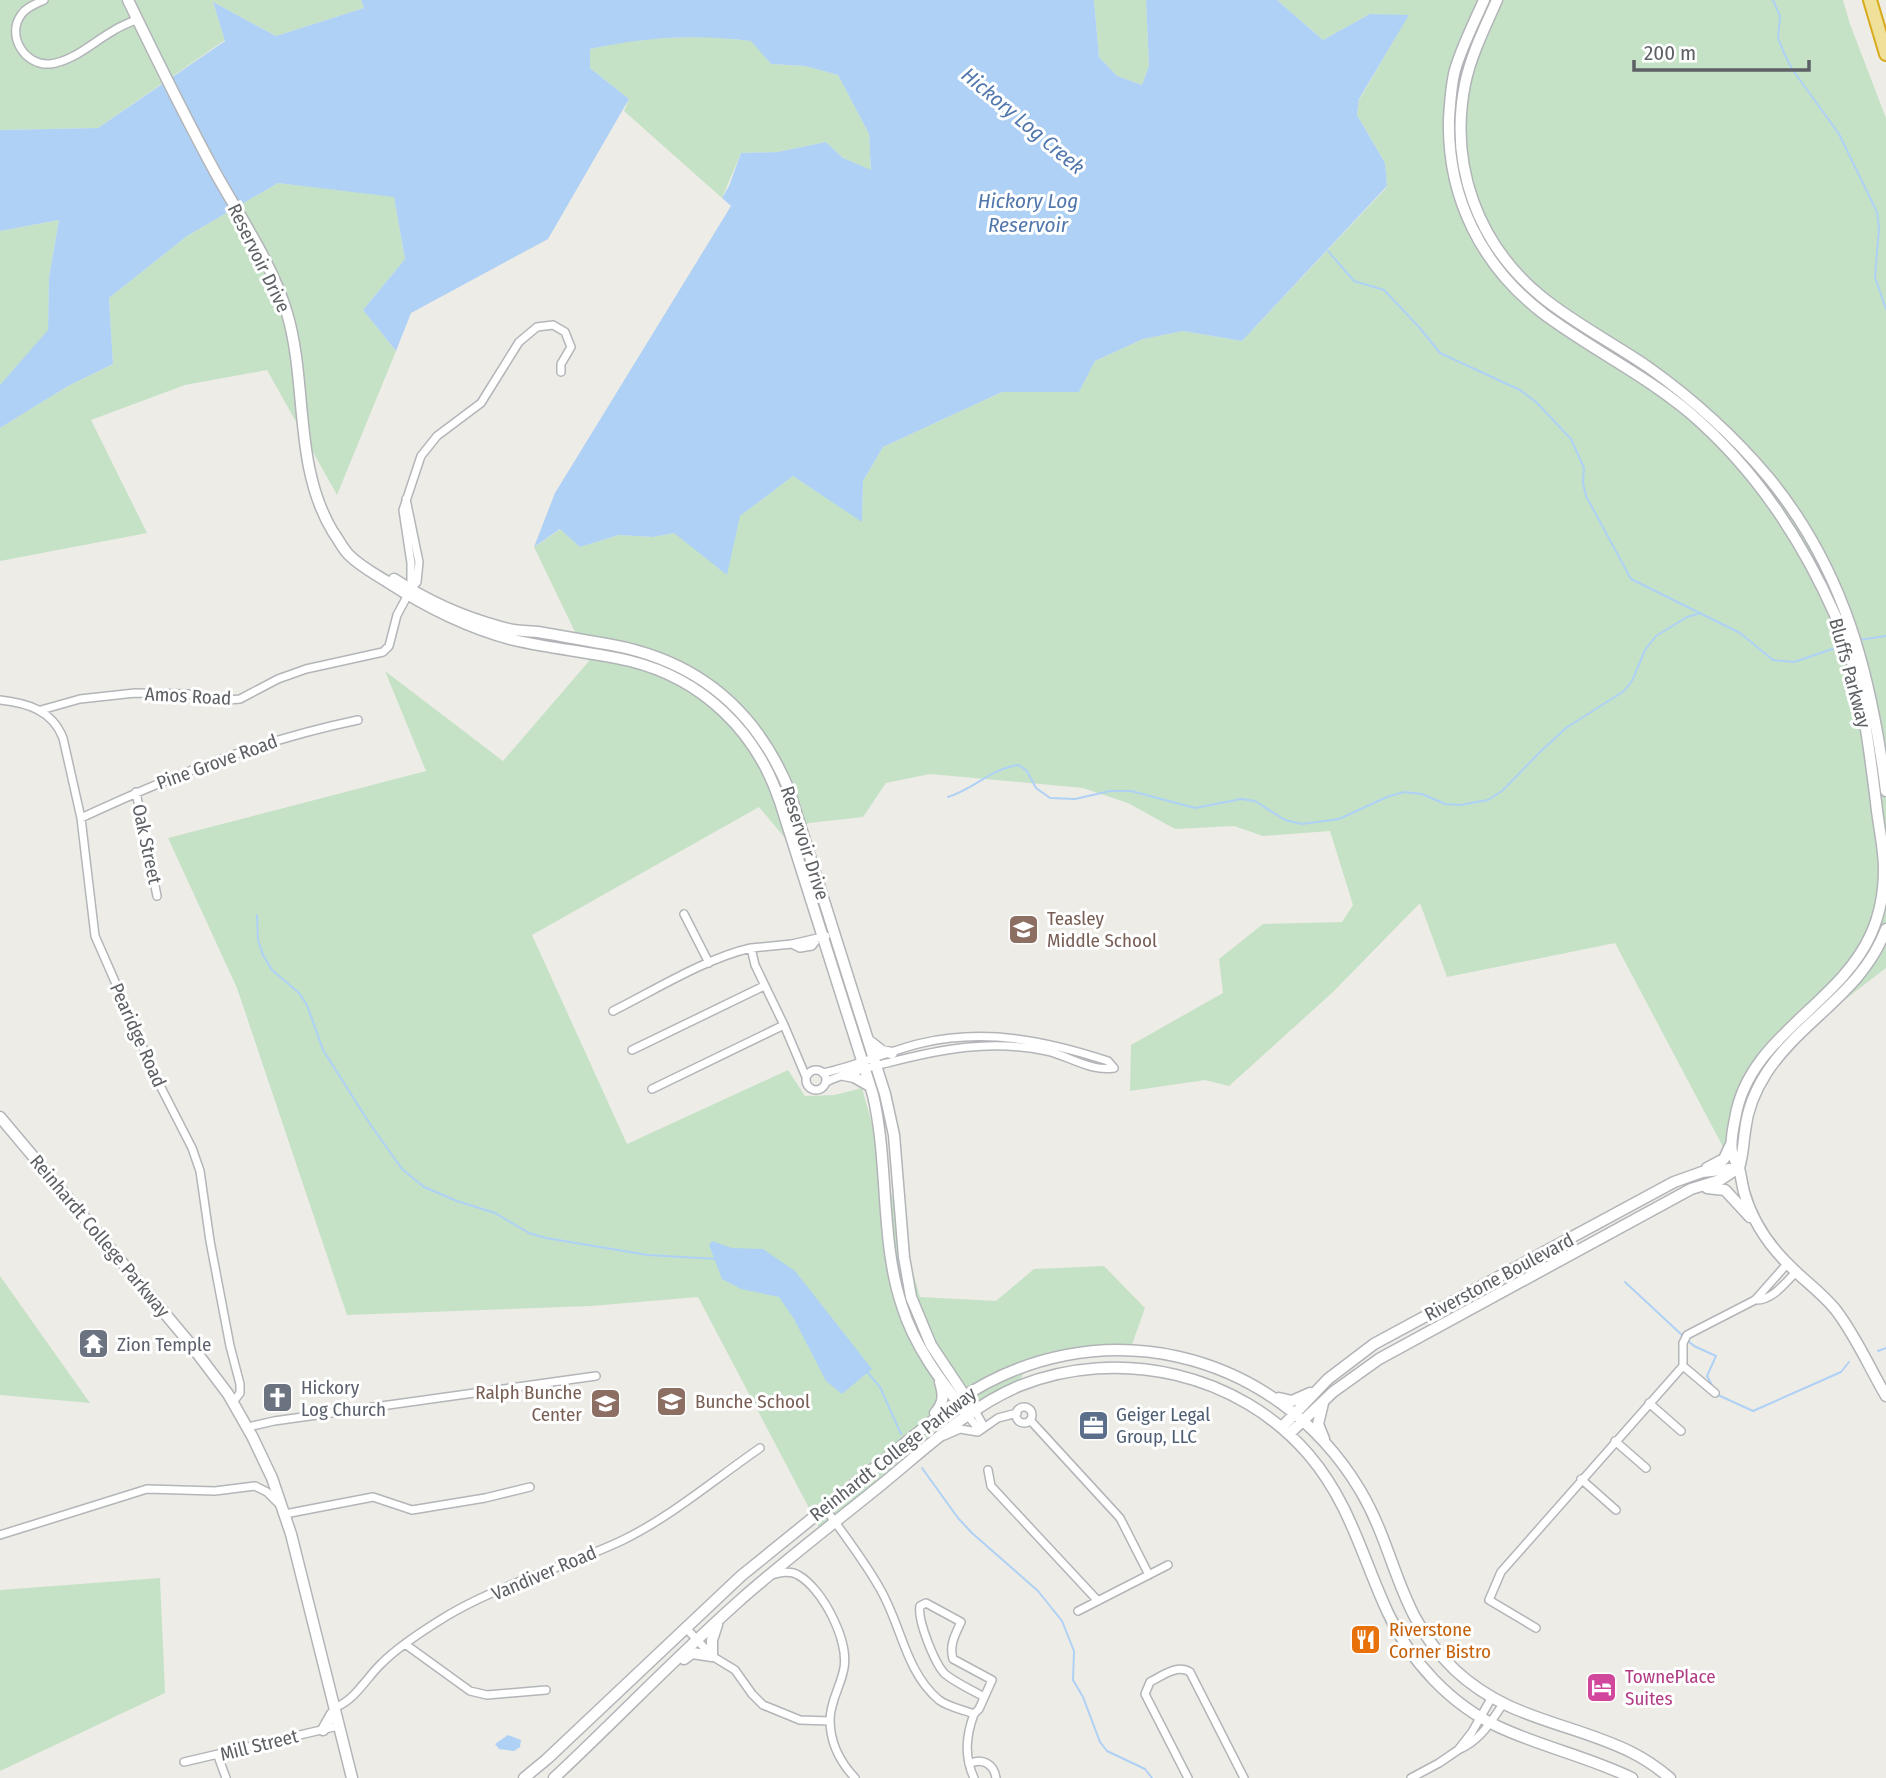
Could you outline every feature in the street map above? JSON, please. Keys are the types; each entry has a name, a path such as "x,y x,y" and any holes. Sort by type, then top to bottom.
{"highway":[{"path":"1870,0 1886,54"}],"street":[{"path":"44,0 21,14 16,26 17,43 26,56 37,62 50,64 68,58 113,30 138,19"},
{"name":"Reservoir Drive","path":"128,0 198,141 272,276 283,303 295,354 314,490 324,516 344,550 356,561 450,618 507,638 650,667 681,681 710,699 749,740 772,780 820,938 870,1086 880,1125 897,1289 910,1328 971,1414"},
{"name":"Bluffs Parkway","path":"1483,0 1454,72 1450,105 1451,168 1475,236 1494,265 1522,295 1546,315 1649,383 1706,428 1761,487 1790,528 1818,576 1840,625 1862,707 1884,869 1881,903 1873,930 1861,955 1839,983 1777,1039 1748,1082 1736,1112 1732,1139 1732,1153 1739,1168"},
{"name":"Bluffs Parkway","path":"1497,0 1465,82 1459,125 1469,193 1483,225 1504,258 1524,282 1649,368 1716,420 1770,479 1824,563 1850,620 1877,722 1886,790"},
{"path":"409,592 417,582 419,565 406,499 424,451 437,436 481,403 516,345 540,325 556,326 565,332 570,340 571,347 561,364 561,372"},
{"path":"1594,346 1601,336"},
{"name":"Reservoir Drive","path":"409,592 501,628 615,646 657,656 685,669 713,687 752,725 781,770 789,790 875,1062 894,1135 908,1284 939,1368"},
{"name":"Amos Road","path":"41,710 80,699 129,694 189,694 217,701 240,699 278,679 306,669 388,649 397,615 409,592"},
{"path":"0,700 41,710"},
{"name":"Pearidge Road","path":"41,710 59,729 63,738 81,818 95,936 148,1062 192,1148 200,1171 210,1241 240,1384 240,1393 233,1402"},
{"name":"Pine Grove Road","path":"81,818 136,792 233,753 315,729 358,720"},
{"path":"1874,790 1886,790"},
{"name":"Oak Street","path":"136,792 158,896"},
{"path":"684,914 709,963"},
{"path":"1757,1225 1745,1195 1739,1168 1744,1151 1748,1112 1756,1093 1766,1073 1784,1049 1859,978 1874,956 1886,929"},
{"path":"613,1011 735,951 792,944 797,938 808,935 820,938 834,934"},
{"path":"751,948 764,986 798,1054 806,1083 813,1090 822,1088 826,1082 863,1065"},
{"path":"632,1049 764,986"},
{"path":"1804,1015 1811,1024"},
{"path":"652,1089 784,1024"},
{"path":"798,1054 813,1070 823,1073 938,1050 978,1045 1008,1045 1049,1052 1102,1070 1114,1069 1108,1061 1049,1043 977,1036 932,1041 892,1053 875,1062"},
{"path":"868,1040 876,1048 892,1053"},
{"path":"806,1077 813,1070"},
{"path":"823,1073 826,1082"},
{"path":"844,1075 855,1077 870,1086"},
{"name":"Reinhardt College Parkway","path":"0,1117 184,1335 248,1427 284,1511 352,1778"},
{"path":"1695,1175 1724,1159 1732,1139"},
{"name":"Riverstone Boulevard","path":"1285,1430 1295,1414 1322,1385 1353,1358 1381,1340 1674,1182 1720,1168 1739,1168"},
{"name":"Riverstone Boulevard","path":"1285,1430 1303,1422 1350,1378 1388,1353 1696,1187 1720,1180 1739,1168"},
{"path":"1696,1187 1725,1190 1787,1264 1838,1313 1886,1396"},
{"path":"1536,1628 1489,1600 1500,1572 1682,1366 1683,1343 1688,1335 1755,1300 1787,1264"},
{"path":"1755,1300 1763,1301 1778,1291 1796,1272"},
{"name":"Reinhardt College Parkway","path":"524,1778 741,1576 960,1399 1012,1370 1053,1357 1107,1350 1140,1350 1182,1357 1213,1367 1270,1395 1295,1414 1327,1446 1363,1496 1401,1591 1420,1629 1454,1670 1503,1704 1532,1717 1623,1748 1670,1778"},
{"path":"1682,1366 1714,1393"},
{"path":"939,1368 967,1384 1012,1370"},
{"path":"923,1428 943,1402 939,1368"},
{"name":"Reinhardt College Parkway","path":"554,1778 697,1640 769,1576 971,1414 1006,1392 1053,1375 1085,1369 1137,1368 1189,1378 1225,1391 1258,1409 1285,1430 1313,1460 1341,1500 1387,1612 1405,1645 1440,1685 1491,1722 1632,1778"},
{"path":"248,1427 274,1421 596,1376"},
{"path":"1270,1395 1292,1401 1322,1385"},
{"path":"1324,1401 1318,1424 1327,1446"},
{"path":"1649,1404 1681,1431"},
{"path":"939,1438 960,1429 974,1433 1005,1414 1017,1413 1021,1408 1028,1408 1032,1413 1030,1420"},
{"path":"1017,1413 1020,1422 1030,1420"},
{"path":"971,1414 982,1423 982,1429"},
{"path":"1030,1420 1120,1518 1149,1575"},
{"path":"1615,1441 1646,1468"},
{"name":"Vandiver Road","path":"334,1711 379,1665 405,1644 462,1608 643,1530 760,1448"},
{"path":"988,1470 991,1486 1098,1601"},
{"path":"1581,1479 1616,1510"},
{"path":"0,1535 147,1489 215,1491 255,1486 264,1489 284,1511 373,1497 412,1510 485,1498 530,1487"},
{"path":"824,1507 879,1586 912,1666 925,1684 941,1701 974,1714"},
{"path":"1079,1611 1168,1566"},
{"path":"769,1576 793,1573 808,1583 825,1604 844,1648 844,1669 835,1693 830,1721 837,1754 855,1778"},
{"path":"974,1778 969,1763 967,1740 974,1714 984,1698 992,1680 953,1659 952,1643 961,1622 926,1603 920,1606 918,1614 931,1649 944,1673 984,1698"},
{"path":"712,1656 712,1640 719,1620"},
{"path":"685,1627 712,1656 735,1670 763,1705 800,1720 830,1721"},
{"path":"405,1644 470,1691 487,1695 546,1690"},
{"path":"650,1685 692,1653 712,1656"},
{"path":"1188,1778 1145,1694 1150,1682 1178,1668 1185,1668 1190,1672 1244,1778"},
{"path":"1458,1750 1492,1697"},
{"path":"1411,1778 1471,1745 1503,1704"},
{"path":"323,1730 334,1711"},
{"name":"Reinhardt College Parkway","path":"334,1711 334,1727 346,1778"},
{"name":"Mill Street","path":"184,1762 334,1727"},
{"path":"218,1756 226,1778"},
{"path":"969,1763 976,1760 986,1762 993,1769 996,1778"}],"green space":[{"path":"0,0 361,0 364,8 276,36 213,2 225,40 98,128 0,130"},
{"path":"1094,0 1146,0 1149,66 1142,85 1117,76 1099,57"},
{"path":"1277,0 1843,0 1886,118 1886,968 1843,1001 1791,1032 1754,1074 1739,1105 1729,1163 1615,943 1447,977 1420,903 1333,992 1229,1086 1205,1080 1130,1091 1131,1045 1223,993 1219,959 1263,924 1342,922 1353,905 1330,831 1263,836 1234,826 1175,829 1128,803 1083,788 930,774 886,783 863,817 809,823 785,838 759,807 532,935 627,1144 788,1070 805,1096 835,1095 862,1088 920,1297 996,1301 1034,1269 1104,1266 1145,1308 1130,1350 1028,1364 1021,1378 936,1430 820,1529 698,1297 591,1306 347,1315 237,988 168,838 426,771 385,671 503,761 589,661 534,547 561,529 580,547 619,535 653,537 674,533 740,516 793,476 862,521 863,481 883,447 1002,392 1079,392 1095,361 1143,339 1183,331 1242,341 1387,187 1385,163 1357,115 1359,100 1408,16 1370,14 1323,40"},
{"path":"706,36 752,41 771,64 805,66 838,75 869,134 871,171 843,158 826,142 777,152 741,153 722,198 624,111 629,99 590,68 590,49 631,40"},
{"path":"278,183 394,196 405,259 363,310 396,351 337,495 267,370 185,385 91,420 147,533 0,561 0,428 68,386 113,364 109,298 187,236"},
{"path":"59,220 49,277 48,331 0,385 0,231"},
{"path":"0,1276 90,1403 0,1395"},
{"path":"160,1578 165,1693 0,1771 0,1590"}],"water":[{"name":"Hickory Log Reservoir","path":"361,0 1094,0 1099,57 1117,76 1142,85 1149,66 1146,0 1277,0 1323,40 1370,14 1409,15 1359,99 1357,115 1385,163 1387,186 1242,341 1183,331 1143,339 1095,361 1079,392 1002,392 883,447 863,481 862,522 793,476 740,516 727,575 674,533 653,537 619,535 580,547 560,529 534,547 555,493 731,206 722,198 741,153 777,152 826,142 843,158 871,170 869,134 838,75 805,66 771,64 751,41 670,38 590,49 590,68 629,99 548,239 411,313 396,351 363,310 405,259 394,197 278,183 187,236 109,298 113,364 68,386 0,428 0,385 48,330 49,277 59,220 0,231 0,130 98,128 225,41 213,2 276,36 364,8"},
{"path":"712,1241 732,1248 763,1249 795,1271 872,1369 842,1394 826,1381 794,1319 779,1297 741,1289 722,1279 709,1245"},
{"path":"508,1735 521,1740 520,1747 514,1751 499,1749 495,1744"}],"waterway":[{"path":"1773,0 1780,16 1778,38 1784,53 1792,69 1839,134 1877,212 1879,228 1875,277 1886,309"},
{"name":"Hickory Log Creek","path":"1328,251 1354,281 1384,290 1440,353 1520,390 1536,402 1571,439 1584,468 1586,496 1631,579 1740,633 1773,660 1794,662 1841,646"},
{"path":"948,797 1000,770 1019,765 1027,771 1036,788 1050,798 1075,799 1110,791 1131,791 1195,808 1241,799 1255,801 1285,820 1302,824 1339,819 1404,792 1422,794 1445,804 1460,805 1488,800 1502,791 1566,728 1624,691 1632,681 1645,650 1656,636 1687,617 1701,613"},
{"name":"Hickory Log Creek","path":"1859,640 1886,636"},
{"path":"257,915 258,940 272,970 299,993 307,1005 323,1050 370,1124 402,1169 424,1187 495,1213 529,1233 546,1238 648,1255 717,1259"},
{"path":"1625,1282 1683,1336"},
{"path":"1687,1340 1716,1356 1707,1376 1713,1387"},
{"path":"1878,1351 1886,1348"},
{"path":"1718,1395 1753,1411 1841,1372 1849,1362"},
{"path":"868,1373 880,1387 901,1434"},
{"path":"922,1468 958,1518 1038,1591 1062,1621 1074,1651 1073,1680 1083,1697 1100,1742 1107,1751 1145,1769 1152,1778"}],"place":[{"name":"Teasley Middle School","path":"1024,929"},
{"name":"Zion Temple","path":"94,1344"},
{"name":"Hickory Log Church","path":"278,1398"},
{"name":"Bunche School","path":"672,1401"},
{"name":"Ralph Bunche Center","path":"605,1403"},
{"name":"Geiger Legal Group, LLC","path":"1093,1425"},
{"name":"Riverstone Corner Bistro","path":"1366,1640"},
{"name":"TownePlace Suites","path":"1602,1687"}]}
